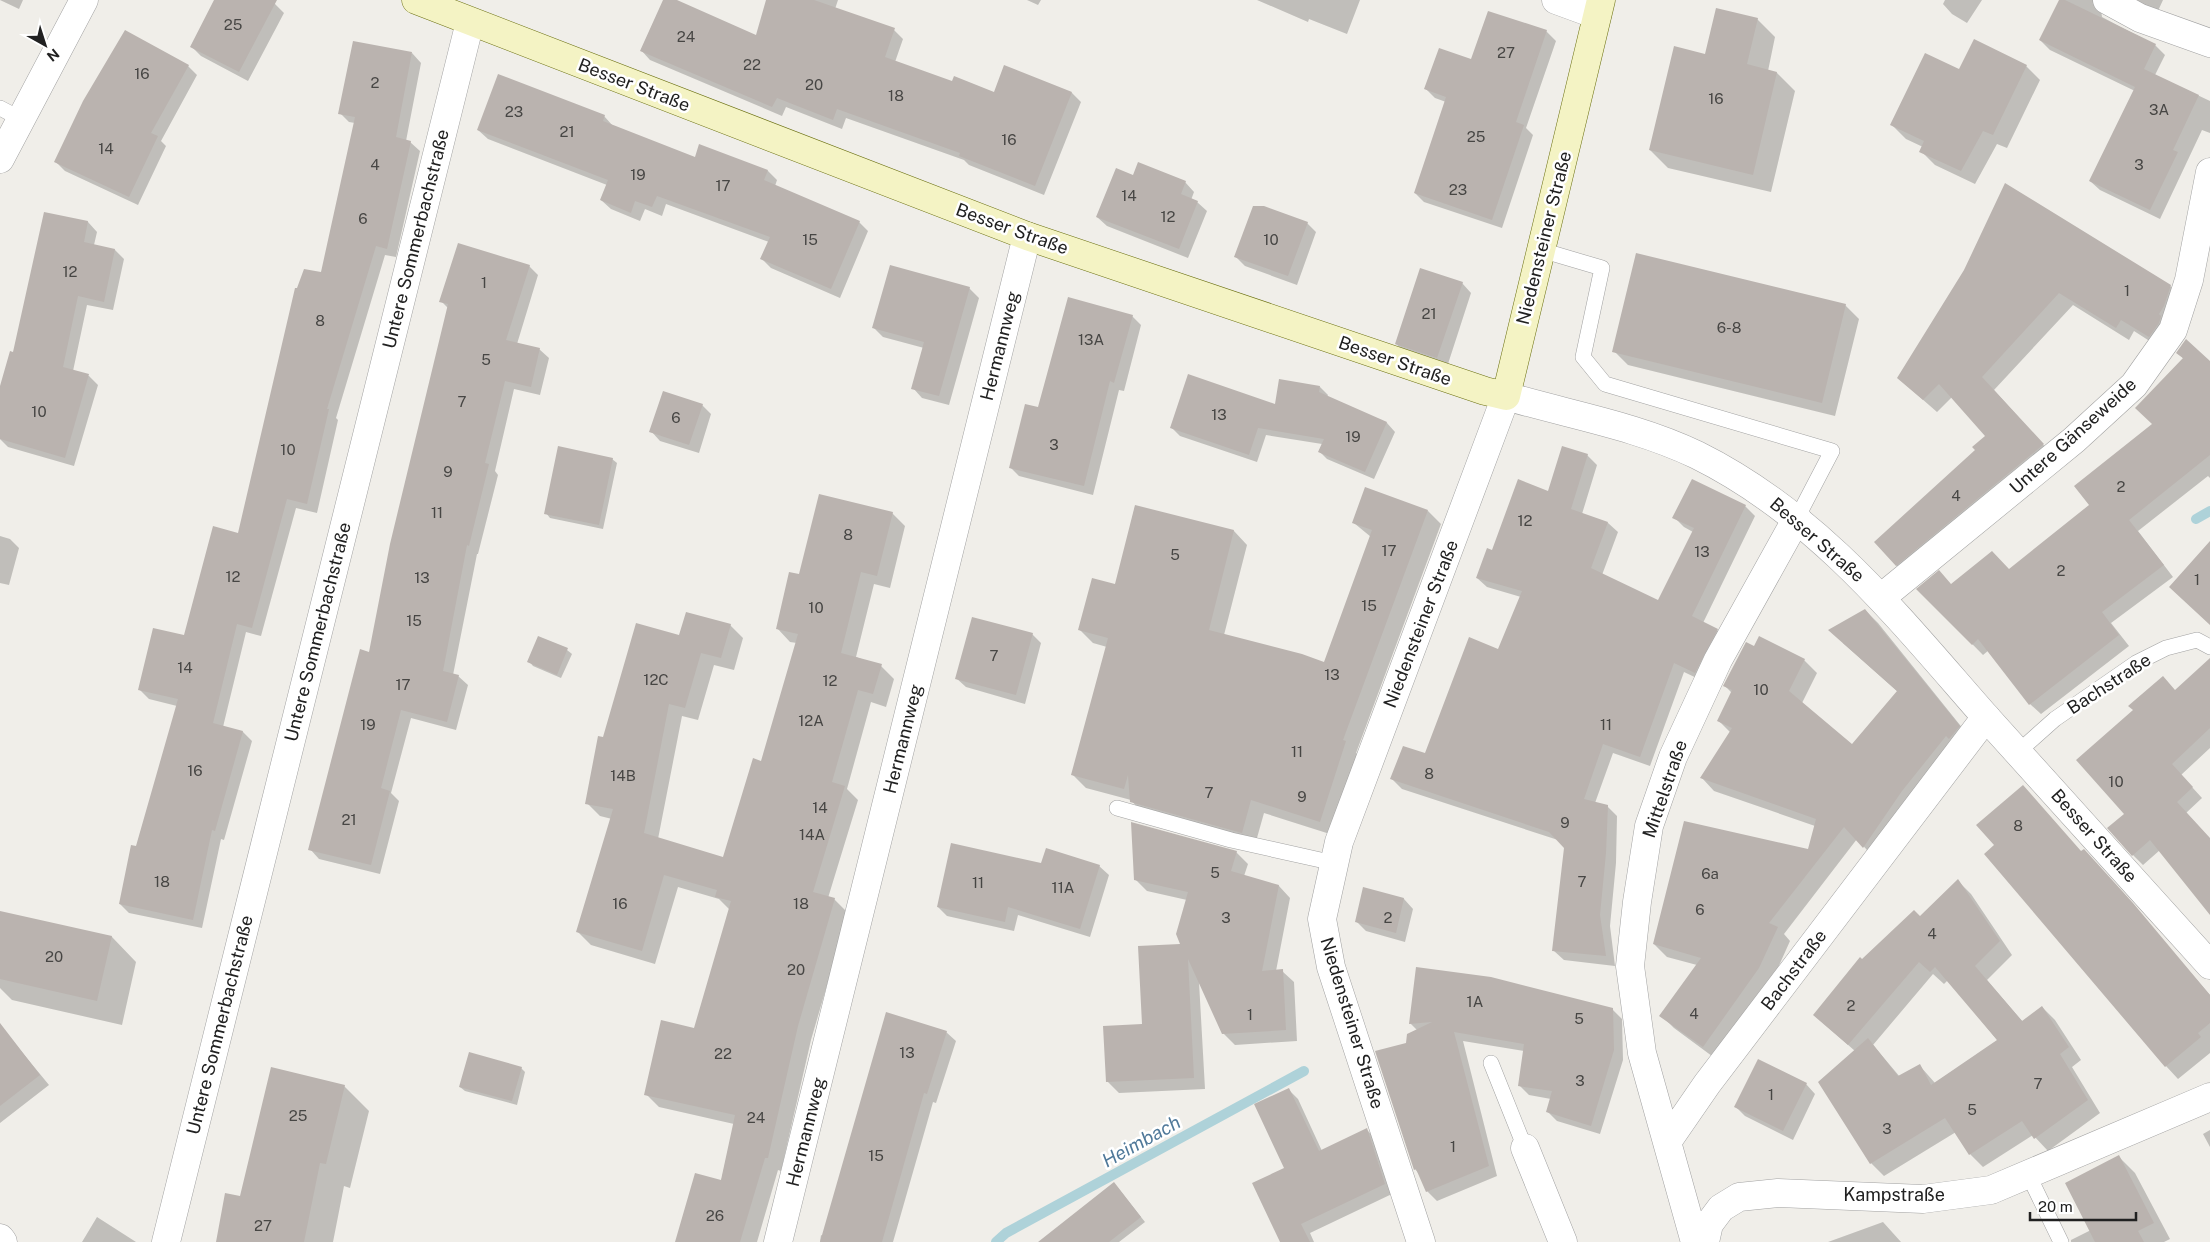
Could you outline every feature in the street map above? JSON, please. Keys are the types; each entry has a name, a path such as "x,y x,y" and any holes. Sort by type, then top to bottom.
{"main road":[{"name":"Besser Straße","path":"416,0 1027,236 1485,391 1506,396"},
{"name":"Niedensteiner Straße","path":"1506,396 1599,8"}],"street":[{"path":"0,159 11,113 84,0"},
{"path":"1556,0 1599,8"},
{"path":"2107,0 2140,18 2210,42"},
{"name":"Untere Sommerbachstraße","path":"166,1242 470,22"},
{"name":"Untere Gänseweide","path":"1882,597 2074,440 2134,385 2173,330 2189,280 2210,172"},
{"name":"Hermannweg","path":"778,1242 1027,236"},
{"name":"Besser Straße","path":"1506,396 1643,433 1697,456 1774,501 1797,518 1882,597 1986,717 2210,965"},
{"name":"Niedensteiner Straße","path":"1421,1242 1331,967 1322,919 1339,842 1506,396"},
{"name":"Mittelstraße","path":"1667,1142 1642,1053 1630,966 1637,902 1649,826 1673,757 1718,660 1797,518"},
{"name":"Bachstraße","path":"1667,1142 1707,1084 1986,717"},
{"name":"Kampstraße","path":"1705,1242 1709,1224 1721,1208 1739,1197 1778,1193 1923,1199 1991,1190 2210,1097"},
{"path":"1667,1142 1695,1242"},
{"path":"1525,1148 1563,1242"},
{"path":"0,1238 3,1242"}],"lane":[{"path":"1541,250 1602,268 1583,357 1604,384 1832,451 1797,518"},
{"name":"Bachstraße","path":"2018,752 2055,719 2136,663 2166,648 2197,640 2210,647"},
{"path":"1117,808 1231,840 1334,863"},
{"path":"1491,1063 1525,1148"},
{"path":"2028,1174 2061,1242"}],"building":[{"path":"214,0 277,0 239,72 190,47"},
{"path":"663,0 677,0 756,35 766,0 814,0 895,28 885,57 952,81 954,76 994,92 1004,65 1072,92 1035,186 959,156 960,153 837,109 833,120 777,98 772,107 640,51"},
{"path":"2059,0 2065,0 2156,44 2144,69 2199,95 2173,150 2178,152 2150,210 2089,181 2135,87 2039,40"},
{"path":"1716,8 1758,18 1747,64 1777,72 1753,175 1649,150 1674,46 1705,54"},
{"path":"1488,11 1547,30 1516,122 1524,125 1492,220 1414,193 1446,97 1424,89 1439,48 1471,59"},
{"path":"125,30 189,65 151,133 158,136 129,197 54,162 83,101"},
{"path":"1974,39 2027,65 1993,135 1983,131 1961,171 1919,152 1924,141 1890,125 1925,53 1959,69"},
{"path":"353,41 412,52 396,137 411,141 387,249 376,246 327,409 329,409 307,504 287,499 252,628 237,624 213,723 243,731 215,831 212,830 193,920 119,904 131,845 136,846 178,699 138,690 153,628 184,635 213,526 238,533 295,288 297,288 304,269 321,272 355,117 338,114"},
{"path":"498,74 605,115 603,121 695,157 699,144 768,170 764,180 860,221 831,289 760,259 770,237 657,196 652,207 635,201 631,213 600,200 608,180 477,130"},
{"path":"1138,162 1186,181 1181,194 1198,201 1179,249 1096,217 1116,168 1133,175"},
{"path":"2005,183 2171,285 2164,306 2159,314 2161,316 2159,323 2149,337 2121,320 2116,328 2059,293 1982,377 2044,444 1896,566 1874,542 1975,450 1972,447 1985,436 1939,384 1923,400 1897,378 1964,270"},
{"path":"1253,206 1264,206 1308,222 1288,276 1234,257"},
{"path":"44,212 88,221 84,242 115,249 104,302 78,296 63,367 89,374 65,458 0,439 0,386 10,351 13,352"},
{"path":"458,243 530,265 506,340 540,348 531,387 505,381 485,463 489,464 469,546 467,545 443,671 459,675 447,722 401,710 381,788 390,791 371,865 308,850 360,649 369,652 390,544 448,304 439,302"},
{"path":"1636,253 1846,304 1822,403 1612,352"},
{"path":"890,265 970,287 939,396 911,389 924,342 872,328"},
{"path":"1420,268 1463,282 1437,358 1395,344"},
{"path":"1068,297 1133,315 1114,383 1110,381 1084,486 1009,468 1025,404 1038,407"},
{"path":"2186,339 2210,361 2210,455 2129,520 2164,565 2102,612 2119,635 2029,705 1978,639 1972,645 1916,589 1939,570 1951,584 1992,551 2009,569 2089,505 2074,486 2152,424 2135,408 2183,358 2176,353"},
{"path":"1188,374 1275,404 1279,379 1320,386 1319,392 1387,422 1365,472 1318,452 1324,439 1258,428 1249,455 1170,428"},
{"path":"663,391 703,404 689,445 649,432"},
{"path":"558,446 613,458 599,525 544,514"},
{"path":"1562,446 1588,454 1571,509 1608,522 1591,568 1658,600 1694,528 1672,518 1692,479 1746,505 1692,616 1718,629 1695,673 1674,663 1640,757 1603,744 1584,799 1608,805 1600,915 1606,956 1552,951 1564,848 1549,832 1390,779 1403,746 1425,753 1469,637 1498,649 1522,591 1476,578 1487,548 1492,550 1518,479 1548,491"},
{"path":"1365,487 1428,510 1343,740 1346,741 1320,822 1251,800 1242,833 1130,802 1128,775 1124,789 1071,775 1108,638 1078,630 1092,578 1115,584 1135,505 1234,530 1209,630 1302,654 1324,662 1372,530 1352,523"},
{"path":"819,494 893,512 877,576 861,572 841,653 882,664 873,694 858,690 832,782 845,786 813,892 835,898 798,1026 768,1158 765,1158 740,1242 675,1242 695,1173 721,1180 735,1115 644,1095 661,1020 694,1028 731,901 715,897 717,890 664,875 642,951 576,932 613,809 585,804 598,736 603,737 636,623 679,635 686,612 731,624 721,658 701,653 685,708 669,704 644,833 723,857 753,758 761,761 798,634 776,629 789,572 799,574"},
{"path":"2210,541 2210,625 2169,587"},
{"path":"1865,609 1960,726 1949,739 1946,736 1902,791 1863,848 1844,827 1769,923 1778,927 1759,968 1703,1047 1659,1016 1701,958 1653,944 1684,821 1808,849 1816,819 1700,778 1732,728 1717,721 1732,690 1723,686 1746,642 1754,646 1759,636 1805,659 1789,691 1852,744 1897,691 1828,630"},
{"path":"972,617 1033,633 1016,695 955,679"},
{"path":"538,636 568,648 557,675 527,662"},
{"path":"2210,658 2210,728 2172,764 2193,787 2177,802 2210,838 2210,915 2150,840 2132,856 2107,828 2124,814 2076,760 2133,710 2128,706 2163,676 2175,690"},
{"path":"2023,785 2081,851 2084,849 2133,903 2210,995 2210,1023 2198,1033 2201,1037 2165,1067 1984,854 1994,845 1976,825"},
{"path":"1131,822 1237,851 1231,871 1279,885 1262,971 1283,969 1286,1030 1222,1034 1188,959 1194,1078 1106,1082 1103,1026 1142,1024 1138,946 1180,944 1176,934 1188,892 1134,880"},
{"path":"951,843 1041,863 1046,848 1100,865 1080,929 1008,907 1005,922 937,907"},
{"path":"1958,879 2000,941 1975,966 2022,1021 2042,1006 2069,1047 2060,1054 2088,1100 2034,1139 2022,1121 1969,1155 1945,1118 1870,1164 1818,1082 1868,1038 1898,1076 1920,1064 1931,1085 1997,1040 1935,967 1930,972 1919,962 1848,1045 1813,1015 1860,957 1862,959 1914,910 1920,916"},
{"path":"1363,887 1404,898 1396,933 1355,922"},
{"path":"0,911 112,936 97,1001 0,979"},
{"path":"1416,967 1491,977 1613,1008 1614,1050 1591,1126 1546,1112 1552,1091 1518,1086 1524,1044 1454,1032 1489,1166 1426,1192 1416,1169 1414,1170 1375,1051 1406,1043 1407,1034 1432,1022 1409,1024"},
{"path":"886,1012 947,1031 927,1094 924,1093 882,1242 820,1242"},
{"path":"0,1023 40,1075 0,1106"},
{"path":"469,1052 522,1067 512,1101 459,1087"},
{"path":"1758,1059 1807,1083 1783,1131 1734,1107"},
{"path":"271,1067 345,1085 326,1164 320,1163 304,1242 216,1242 225,1193 240,1196"},
{"path":"1289,1088 1319,1151 1367,1128 1385,1184 1301,1224 1310,1242 1280,1242 1252,1183 1284,1168 1254,1104"},
{"path":"2119,1155 2154,1223 2138,1231 2144,1242 2095,1242 2065,1183"},
{"path":"1114,1182 1141,1217 1109,1242 1038,1242"}],"waterway":[{"name":"Heimbach","path":"2196,519 2210,511"},
{"name":"Heimbach","path":"996,1242 1006,1233 1304,1071"}]}
